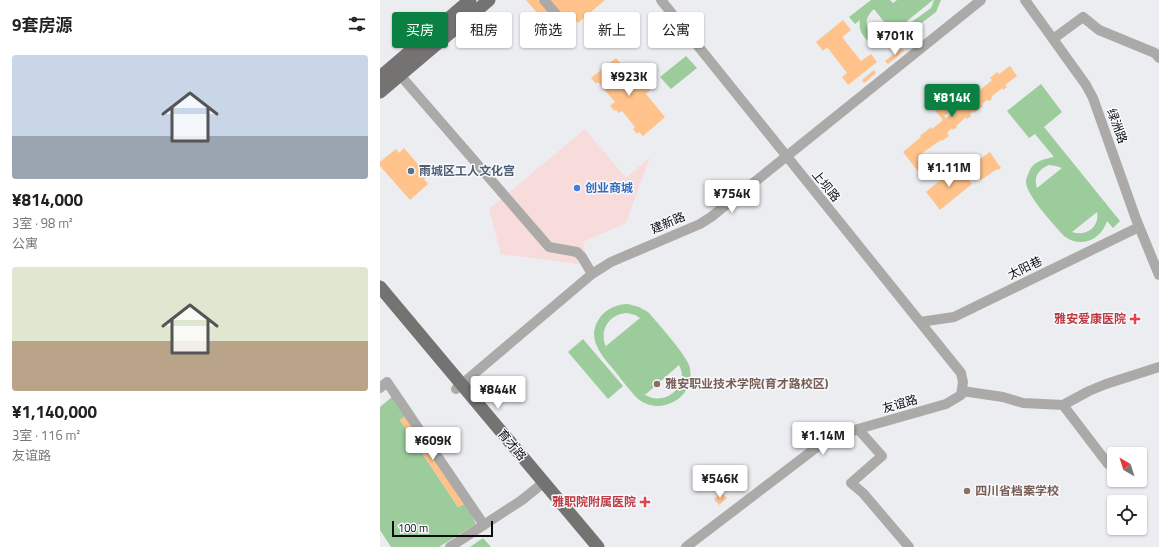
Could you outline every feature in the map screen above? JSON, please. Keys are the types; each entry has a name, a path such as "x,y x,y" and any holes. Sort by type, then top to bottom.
{"main road":[{"path":"380,77 470,0"},
{"path":"380,92 489,0"},
{"name":"育才路","path":"380,287 458,387"},
{"name":"育才路","path":"380,299 458,387 541,485 598,547"},
{"name":"育才路","path":"541,485 587,547"}],"street":[{"path":"544,0 554,12"},
{"name":"上坝路","path":"661,0 961,373 963,382 962,391"},
{"name":"建新路","path":"458,387 592,274 611,262 700,224 711,217 981,0"},
{"name":"绿洲路","path":"1024,0 1086,85 1093,98 1139,227 1159,275"},
{"path":"1053,39 1083,17 1099,30 1155,54 1159,58"},
{"path":"400,75 549,246 577,252 582,257 592,274"},
{"name":"太阳巷","path":"920,322 954,317 1139,227"},
{"path":"962,391 1003,397 1023,403 1063,405 1101,386 1159,367"},
{"path":"380,388 387,382 484,525"},
{"name":"友谊路","path":"686,547 825,441 858,429 946,404 957,398 962,391"},
{"path":"1063,405 1107,463"},
{"path":"858,429 882,456 851,483 863,493 908,547"},
{"path":"450,547 522,500 541,485"}],"shaded area":[{"name":"创业商城","path":"585,129 626,178 650,157 626,223 583,242 587,265 501,254 489,209"}],"green space":[{"path":"871,0 890,0 893,3 897,0 933,0 907,21 909,24 931,8 934,0 941,0 936,12 894,44 875,44 865,38 860,27 860,20 855,24 849,17","holes":["874,9 895,36 887,39 880,39 874,37 870,33 867,28 867,21 869,15"]},
{"path":"686,56 697,68 671,89 660,77"},
{"path":"1041,84 1062,112 1044,127 1120,221 1113,228 1107,221 1104,228 1095,238 1083,242 1070,240 1064,236 1030,194 1026,181 1033,165 1054,157 1035,134 1029,138 1007,111","holes":["1049,165 1062,168 1037,188 1036,177 1042,169","1097,212 1096,222 1091,230 1082,233 1072,232"]},
{"path":"624,304 639,307 648,312 682,353 689,365 690,377 688,387 674,402 655,406 644,403 635,396 604,358 596,345 594,331 601,316 613,307","holes":["627,313 640,318 606,346 607,349 604,343 604,330 606,325 610,320 620,314","679,365 682,373 681,381 678,388 673,393 667,397 659,398 651,398 644,394 646,394"]},
{"path":"583,339 623,386 608,399 568,352"},
{"path":"393,396 407,415 400,420 458,507 466,503 476,524 439,547 391,547 380,530 380,407"},
{"path":"483,538 491,547 470,547"}],"building":[{"path":"526,0 538,0 548,12 536,12"},
{"path":"547,0 605,0 591,12 584,12 584,18 578,23 576,21 576,12 558,12"},
{"path":"843,20 851,30 842,37 861,61 871,54 877,62 848,85 842,77 847,73 827,47 823,51 816,42"},
{"path":"902,48 904,51 888,64 885,61"},
{"path":"616,58 635,81 639,78 650,90 646,94 665,117 643,136 639,132 637,134 633,129 635,127 622,111 619,113 610,106 615,102 598,82 596,84 591,78"},
{"path":"1010,66 1017,76 1005,85 1007,87 1003,90 1002,88 991,97 992,99 989,101 987,100 982,104 983,106 970,114 971,116 967,119 966,117 953,130 952,128 947,133 949,136 922,153 935,170 924,179 903,152 931,127 932,129 943,120 925,98 939,87 955,108 944,116 946,118 973,93 974,95 992,80 990,78 997,72 999,74"},
{"path":"874,70 876,73 864,83 862,80"},
{"path":"404,148 428,176 424,179 428,184 410,200 380,166 380,162 396,149 399,153"},
{"path":"990,152 1001,168 998,170 997,169 981,180 970,166"},
{"path":"958,166 972,184 940,210 926,192"},
{"path":"407,415 466,503 458,507 400,420"},
{"path":"722,493 727,498 719,505 714,499"}],"place":[{"name":"雨城区工人文化宫","path":"411,171"},
{"name":"创业商城","path":"577,188"},
{"name":"雅安爱康医院","path":"1135,319"},
{"name":"雅安职业技术学院(育才路校区)","path":"657,384"},
{"name":"四川省档案学校","path":"967,491"},
{"name":"雅职院附属医院","path":"645,502"}]}
